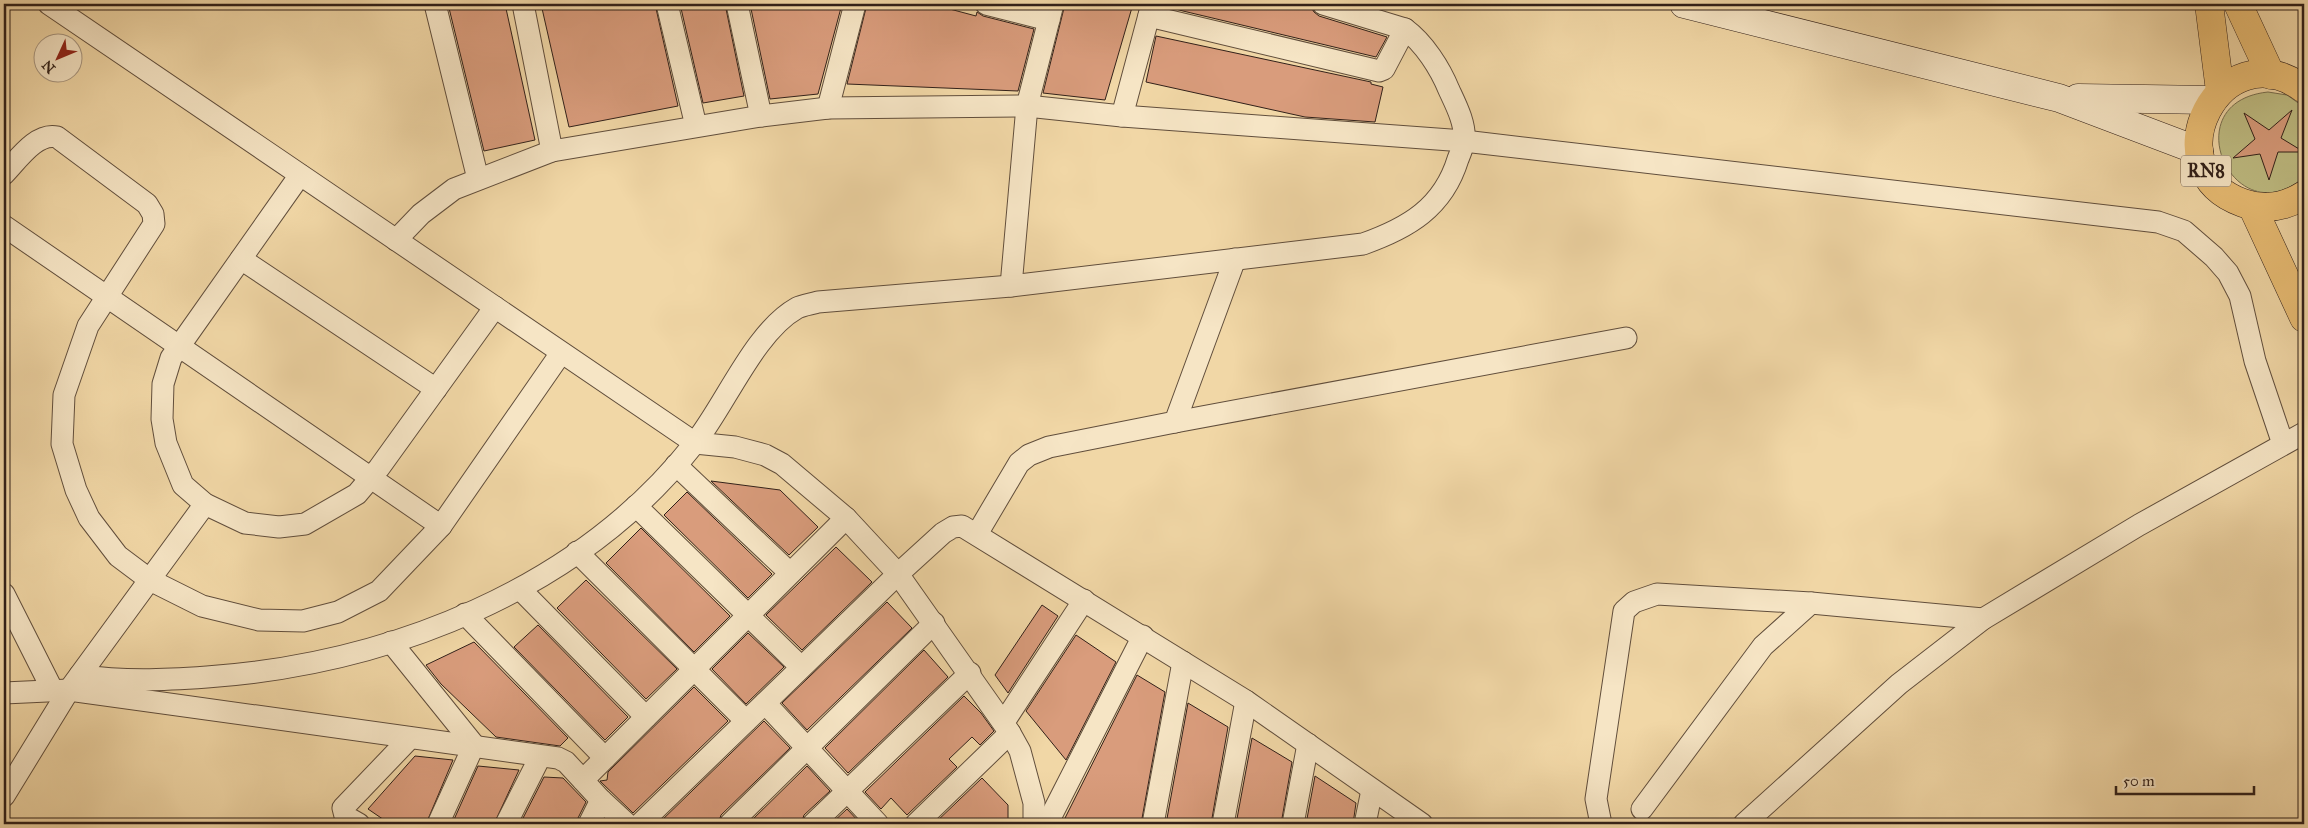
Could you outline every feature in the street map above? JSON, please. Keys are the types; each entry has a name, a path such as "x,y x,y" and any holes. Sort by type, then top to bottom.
{"main road":[{"path":"1684,4 2060,98 2199,150"},
{"path":"2209,4 2216,96"},
{"path":"2238,4 2271,75"},
{"path":"2060,98 2216,96 2244,78 2271,75 2294,81 2304,89"},
{"name":"RN8","path":"2216,96 2203,116 2198,133 2199,150 2205,170 2217,187 2233,200 2267,208 2281,206 2304,195"},
{"path":"2252,206 2304,318"}],"street":[{"path":"49,4 695,444 735,447 765,455 782,464 846,518 898,574 970,673 1020,751 1034,803 1034,824"},
{"path":"435,4 478,179"},
{"path":"523,4 552,151"},
{"path":"667,4 696,126"},
{"path":"737,4 761,116"},
{"path":"828,108 855,4"},
{"path":"986,4 1051,12 1027,106 1011,286"},
{"path":"4,693 112,680 133,681 240,674 291,668 391,642 465,614 520,589 577,552 636,506 695,444 762,341 780,322 798,308 818,302 1011,286 1363,244 1394,233 1423,214 1442,193 1453,176 1464,140 1459,113 1445,80 1424,48 1405,29 1323,4"},
{"path":"1122,116 1151,10 1379,71 1384,69 1390,61 1405,29"},
{"path":"396,240 438,200 454,189 552,151 696,126 828,108 1027,106 1122,116 1464,140 2158,222 2184,231 2214,257 2228,273 2240,296 2255,361 2283,444"},
{"path":"4,174 39,139 49,135 57,137 147,204 154,214 154,224 88,326 64,395 62,444 76,490 89,518 118,556 150,580 202,606 259,620 303,621 338,612 379,590 441,526 561,353"},
{"path":"300,175 179,346 172,358 163,384 162,419 164,435 174,467 183,484 205,504 245,523 279,526 305,524 357,494 436,390 495,307"},
{"path":"4,226 441,526"},
{"path":"241,259 436,390"},
{"path":"1175,422 1235,259"},
{"path":"977,534 1019,463 1029,455 1049,447 1626,338"},
{"path":"1744,824 1899,684 1984,619 2139,525 2304,433"},
{"path":"676,465 790,574"},
{"path":"4,796 67,685 150,580 205,504"},
{"path":"636,506 801,667"},
{"path":"583,780 846,518"},
{"path":"640,824 898,574 943,533 953,527 962,526 1144,636 1246,701 1422,824"},
{"path":"577,552 746,722"},
{"path":"520,589 646,717"},
{"path":"4,594 67,685 410,738 474,745 540,757 558,758 566,762 601,800 627,824"},
{"path":"1601,824 1596,799 1624,611 1634,602 1657,594 1811,603 1984,619"},
{"path":"916,824 1007,728 1084,600"},
{"path":"1642,809 1763,646 1811,603"},
{"path":"465,614 605,758"},
{"path":"730,824 934,623"},
{"path":"1047,824 1144,636"},
{"path":"391,642 474,745"},
{"path":"1154,824 1183,662"},
{"path":"814,824 970,673"},
{"path":"1222,824 1246,701"},
{"path":"765,703 878,824"},
{"path":"359,824 345,816 343,808 410,738"},
{"path":"1293,824 1308,744"},
{"path":"438,824 474,745"},
{"path":"506,824 540,757"},
{"path":"1365,824 1372,790"},
{"path":"589,824 601,800"}],"shaded area":[{"path":"2268,92 2287,95 2304,107 2304,177 2278,191 2255,191 2237,180 2224,161 2219,139 2223,118 2239,101"}],"building":[{"path":"448,4 505,4 535,140 484,151"},
{"path":"541,4 655,4 678,106 569,127"},
{"path":"680,4 725,4 744,96 703,103"},
{"path":"750,4 842,4 818,94 770,99"},
{"path":"867,4 931,4 976,16 977,12 983,16 1034,29 1018,91 847,84"},
{"path":"1065,4 1133,4 1105,100 1043,93"},
{"path":"1173,4 1300,4 1311,7 1319,16 1387,37 1376,57 1183,11 1172,8"},
{"path":"1156,36 1371,82 1371,84 1383,87 1375,122 1305,117 1146,82"},
{"path":"2292,110 2281,138 2304,152 2278,152 2269,180 2260,154 2233,158 2255,139 2244,113 2269,130"},
{"path":"711,481 780,490 818,527 789,555"},
{"path":"687,492 772,574 748,598 664,515"},
{"path":"641,528 730,616 694,652 606,563"},
{"path":"836,547 872,582 802,650 766,615"},
{"path":"586,580 677,669 646,699 557,608"},
{"path":"887,602 912,628 807,730 782,703"},
{"path":"1042,605 1058,616 1008,693 995,675"},
{"path":"538,625 628,717 605,740 514,647"},
{"path":"748,633 784,667 746,704 712,669"},
{"path":"1076,635 1116,662 1066,760 1026,711"},
{"path":"474,642 568,738 560,746 496,737 441,684 426,665"},
{"path":"924,650 948,677 848,773 825,748"},
{"path":"1137,675 1165,692 1141,824 1062,824"},
{"path":"694,687 728,721 633,813 600,781 607,780 608,772"},
{"path":"964,696 981,713 994,731 980,745 972,737 949,759 957,767 907,815 891,798 881,809 865,792"},
{"path":"1188,703 1228,727 1211,824 1166,824"},
{"path":"764,721 790,748 721,815 718,824 658,824"},
{"path":"1252,738 1292,762 1281,824 1236,824"},
{"path":"415,756 453,760 426,824 390,824 368,809"},
{"path":"478,766 519,770 494,824 452,824"},
{"path":"807,766 830,791 804,815 801,824 748,824"},
{"path":"1315,776 1356,803 1353,824 1306,824"},
{"path":"544,777 563,778 586,802 575,824 520,824"},
{"path":"982,778 1008,805 1008,824 934,824"},
{"path":"847,809 861,824 831,824"}]}
